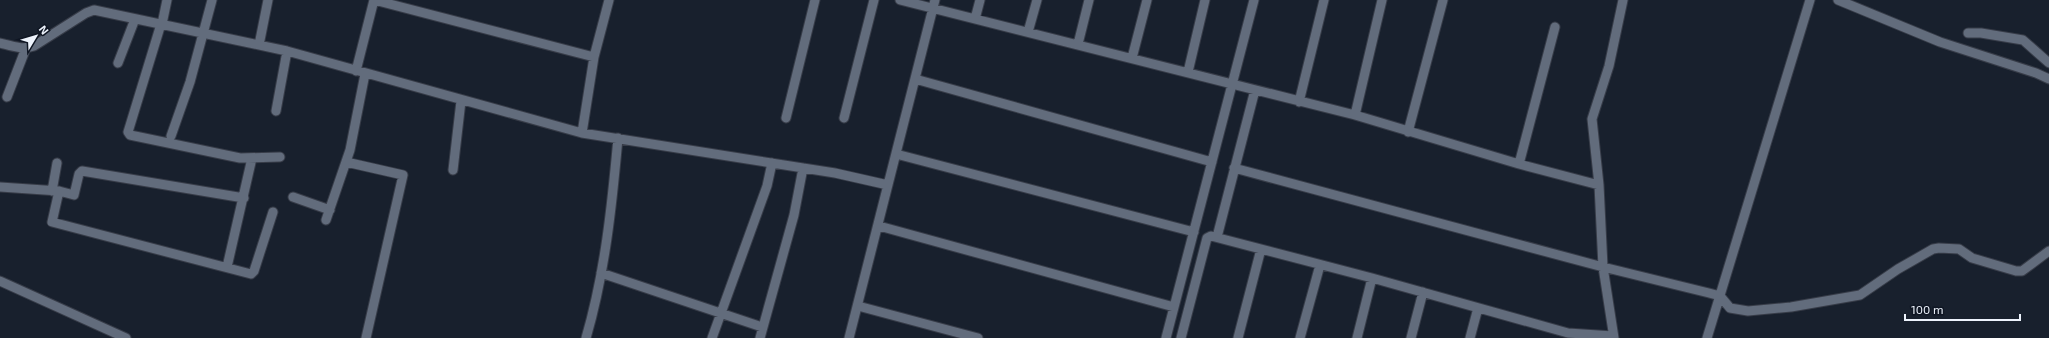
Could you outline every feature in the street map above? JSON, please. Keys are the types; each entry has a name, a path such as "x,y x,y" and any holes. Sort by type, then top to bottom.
{"street":[{"path":"94,0 94,10"},
{"path":"167,0 162,24 128,132 130,135 240,158 280,157"},
{"path":"171,136 190,82 212,0"},
{"path":"259,45 268,0"},
{"path":"326,220 350,150 360,72 374,0 594,56"},
{"path":"582,133 594,56 608,0"},
{"path":"786,118 815,0"},
{"path":"844,118 874,0"},
{"path":"900,0 934,4 975,19 1355,115 1408,132 1599,185"},
{"path":"975,19 980,0"},
{"path":"1028,32 1036,0"},
{"path":"1078,44 1089,0"},
{"path":"1132,58 1147,0"},
{"path":"1188,72 1205,0"},
{"path":"1166,338 1254,0"},
{"path":"1299,102 1324,0"},
{"path":"1355,115 1382,0"},
{"path":"1408,132 1443,0"},
{"path":"1182,338 1207,238 1211,236 1372,278 1568,333 1614,337 1603,267 1599,185 1592,119 1609,66 1623,0"},
{"path":"1838,0 1940,42 2036,73 2049,79"},
{"path":"1707,338 1811,1"},
{"path":"849,338 879,226 934,4"},
{"path":"0,43 26,48 34,46 86,13 94,10 287,51 461,101 582,133 834,173 888,185"},
{"path":"118,63 135,19"},
{"path":"1520,164 1556,27"},
{"path":"1968,33 1988,34 2023,40 2049,63"},
{"path":"7,97 26,48"},
{"path":"276,111 287,51"},
{"path":"915,80 1212,162"},
{"path":"1217,237 1255,90"},
{"path":"453,170 461,101"},
{"path":"586,338 601,273 612,203 618,138"},
{"path":"896,154 1194,232"},
{"path":"227,267 252,158"},
{"path":"346,162 404,175 366,338"},
{"path":"57,163 56,191 52,222 251,274 253,273 273,212"},
{"path":"712,338 767,186 772,163"},
{"path":"760,338 794,215 803,168"},
{"path":"1234,168 1603,267 1720,296 1730,308 1748,311 1791,307 1860,295 1932,249 1959,249 1972,258 2016,271 2022,271 2049,251"},
{"path":"0,187 56,191 75,194 79,174 82,171 244,198"},
{"path":"293,197 330,210"},
{"path":"879,226 1174,306"},
{"path":"1238,338 1261,250"},
{"path":"1300,338 1320,265"},
{"path":"601,273 762,327"},
{"path":"1357,338 1372,278"},
{"path":"0,281 126,338"},
{"path":"1411,338 1423,292"},
{"path":"858,306 978,338"},
{"path":"1470,338 1478,308"}]}
